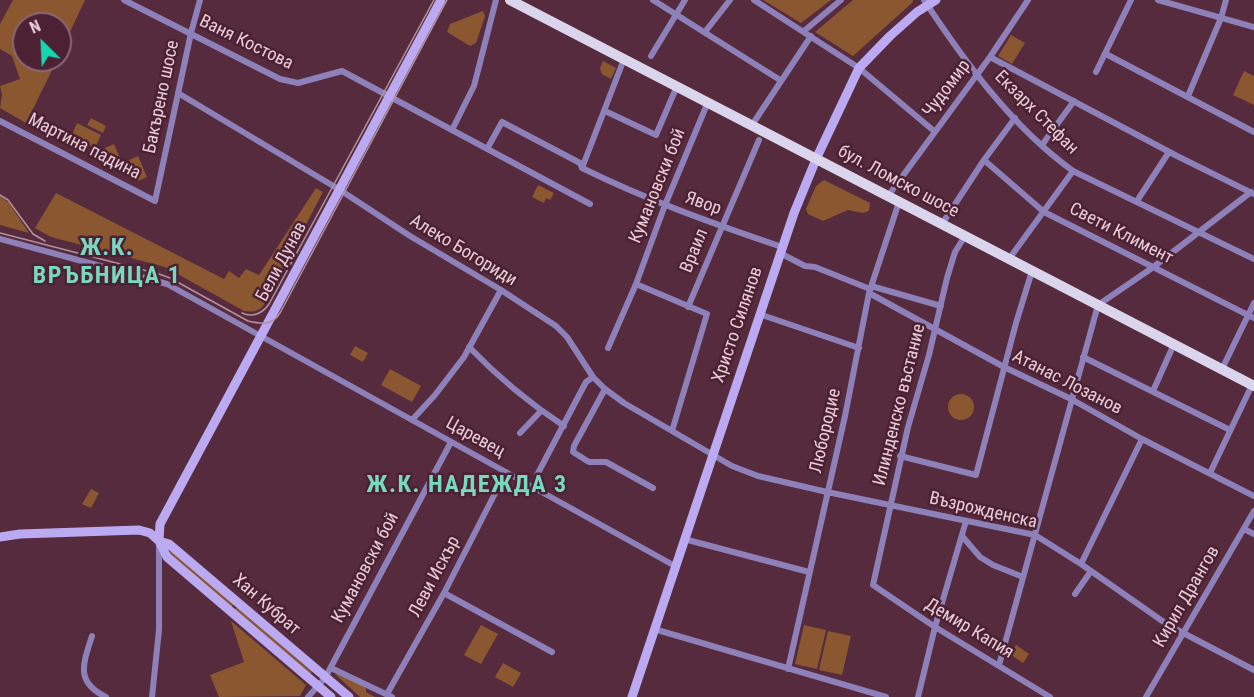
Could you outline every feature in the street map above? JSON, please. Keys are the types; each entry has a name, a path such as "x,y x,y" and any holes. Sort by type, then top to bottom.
{"main road":[{"name":"бул. Ломско шосе","path":"503,0 526,9"},
{"name":"бул. Ломско шосе","path":"510,0 817,157 964,236 1253,385"}],"street":[{"name":"Ваня Костова","path":"124,0 280,79 298,83 342,71 590,204"},
{"name":"Бакърено шосе","path":"155,201 200,0"},
{"name":"Бели Дунав","path":"159,541 160,524 441,0"},
{"path":"452,130 474,86 496,0"},
{"path":"652,0 780,80"},
{"path":"651,56 685,0"},
{"path":"705,32 730,0"},
{"path":"754,0 859,68 934,131"},
{"path":"804,31 841,0"},
{"name":"Чудомир","path":"888,195 990,57 1028,0"},
{"path":"1096,72 1131,0"},
{"path":"1158,0 1254,27"},
{"path":"1188,96 1221,18 1226,0"},
{"name":"Христо Силянов","path":"632,697 759,314 817,157 859,68 890,36 929,2"},
{"name":"Екзарх Стефан","path":"929,2 977,75 1042,145 1074,171 1254,259"},
{"path":"752,125 811,36"},
{"path":"1106,54 1254,132"},
{"path":"990,57 1252,193 1152,268 1098,305 999,664"},
{"path":"582,168 624,59"},
{"path":"605,111 656,135 677,86"},
{"name":"Алеко Богориди","path":"178,93 340,190 410,236 501,290 562,331 593,377 605,389 712,456"},
{"path":"1042,145 1074,100"},
{"name":"Кумановски бой","path":"608,348 636,284 664,206 708,102"},
{"path":"942,224 1015,118"},
{"name":"Мартина падина","path":"0,121 155,201"},
{"name":"Явор","path":"487,149 502,122 580,163 582,168 664,206 781,250 806,266 814,267 870,290"},
{"name":"Враил","path":"688,307 759,140"},
{"path":"1137,201 1170,152"},
{"name":"Свети Климент","path":"984,160 1044,212 1251,317"},
{"path":"1009,259 1074,171"},
{"name":"Любородие","path":"788,669 870,290 899,202"},
{"name":"Илинденско въстание","path":"873,585 900,456 955,252 964,236"},
{"name":"Царевец","path":"0,239 167,284 675,566"},
{"path":"900,456 976,475 1032,271"},
{"path":"636,284 706,314 672,431"},
{"path":"412,420 440,389 464,357 501,290"},
{"path":"870,290 940,306"},
{"name":"Атанас Лозанов","path":"870,290 935,331 1071,399 1142,439 1254,496"},
{"path":"1222,369 1251,317 1254,303"},
{"path":"759,314 859,348"},
{"path":"1153,391 1174,344"},
{"path":"468,347 498,377 564,426"},
{"path":"1083,357 1230,430"},
{"path":"537,475 586,382 593,377"},
{"path":"1210,473 1253,385"},
{"path":"605,389 574,446 573,453 590,462 606,462 653,488"},
{"path":"520,433 541,411"},
{"path":"1081,564 1142,439"},
{"name":"Кумановски бой","path":"309,697 331,668 452,442"},
{"name":"Възрожденска","path":"712,456 745,472 827,492 1035,535 1168,625 1254,670"},
{"name":"Леви Искър","path":"390,696 506,472"},
{"name":"Кирил Дрангов","path":"1146,697 1254,511"},
{"path":"918,697 966,521"},
{"path":"1244,529 1254,534"},
{"name":"Хан Кубрат","path":"0,537 20,534 139,530 150,533 159,541 167,557 331,697"},
{"name":"Хан Кубрат","path":"0,532 20,534"},
{"path":"962,536 980,556 993,565 1023,577"},
{"path":"684,539 809,572"},
{"path":"152,697 159,630 159,541"},
{"name":"Хан Кубрат","path":"159,541 169,544 349,697"},
{"path":"1075,594 1091,571"},
{"name":"Демир Капия","path":"873,585 936,627 1050,697"},
{"path":"444,593 552,652"},
{"path":"654,629 886,697"},
{"path":"92,636 84,663 84,674 87,684 106,697"},
{"path":"331,668 390,696"}],"shaded area":[{"path":"13,0 85,0 72,28 72,12 12,12 12,56 0,49 0,24"},
{"path":"763,0 831,0 801,23"},
{"path":"853,0 913,0 913,2 853,56 815,32"},
{"path":"483,11 485,16 476,43 470,46 447,32 450,24"},
{"path":"1011,35 1025,43 1012,64 998,56"},
{"path":"603,61 616,68 611,79 602,74 600,68"},
{"path":"1244,71 1254,76 1254,105 1233,95"},
{"path":"18,72 51,72 26,123 0,108 2,95 0,86 20,79"},
{"path":"91,118 106,126 103,133 87,125"},
{"path":"77,123 101,135 95,148 71,137"},
{"path":"114,144 123,165 114,169 105,148"},
{"path":"138,156 147,177 138,181 129,160"},
{"path":"824,180 870,203 869,211 863,213 848,210 823,221 808,214 806,209 816,186"},
{"path":"538,185 554,193 550,200 546,198 544,203 532,197"},
{"path":"316,188 323,192 263,306 255,311 244,311 165,267 51,237 35,228 56,193 224,279 229,271 239,278 246,269 259,275"},
{"path":"0,196 9,203 29,233 0,225"},
{"path":"355,346 368,353 363,362 350,355"},
{"path":"390,369 421,386 412,402 381,385"},
{"path":"961,394 970,398 974,407 970,416 961,420 952,416 948,407 952,398"},
{"path":"91,489 99,493 91,508 82,504"},
{"path":"171,550 234,604 230,608 169,555"},
{"path":"237,607 312,672 310,675 234,610"},
{"path":"231,621 306,685 300,696 219,697 210,675 244,662"},
{"path":"481,625 498,634 481,664 464,655"},
{"path":"804,625 826,630 817,669 795,664"},
{"path":"828,631 851,636 842,675 819,670"},
{"path":"1016,645 1029,654 1023,663 1010,654"},
{"path":"503,663 521,673 513,687 495,677"},
{"path":"335,674 345,675 366,688 366,692 375,697 360,697"}],"tram line":[{"path":"242,313 257,314 269,304 434,0"},
{"path":"0,233 159,274 248,321 270,322 280,313 447,0"},
{"path":"0,195 8,200 33,234 45,241"}],"district":[{"name":"Ж.К. ВРЪБНИЦА 1","path":"107,263"},
{"name":"Ж.К. НАДЕЖДА 3","path":"467,486"}]}
